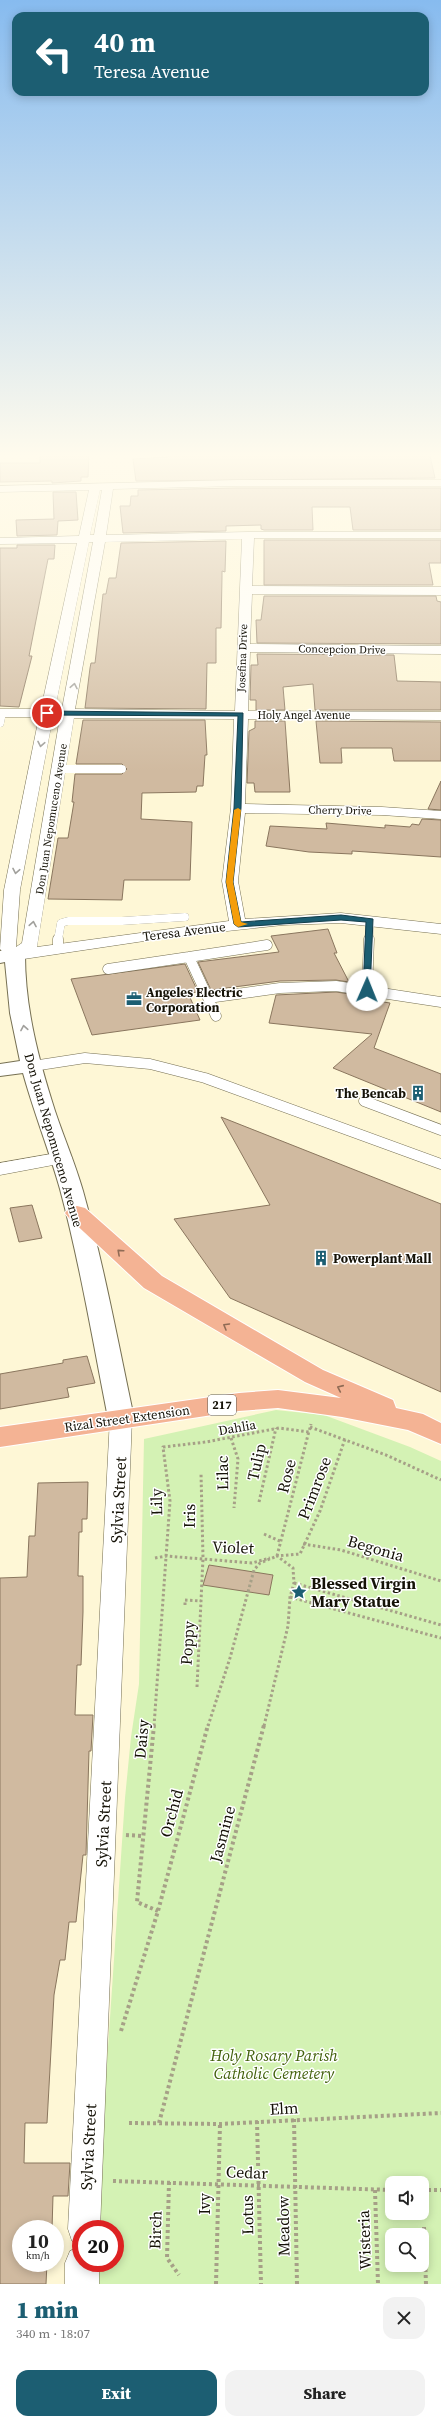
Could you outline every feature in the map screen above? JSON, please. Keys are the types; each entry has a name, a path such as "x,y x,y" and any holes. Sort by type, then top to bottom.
{"main road":[{"path":"77,1213 153,1282 314,1376 414,1421"},
{"name":"Rizal Street Extension","path":"0,1437 121,1418 278,1399 414,1421 441,1434"}],"street":[{"name":"Don Juan Nepomuceno Avenue","path":"80,559 68,621 47,713 12,890 7,947 26,1042 44,1110 62,1158 77,1213 121,1418"},
{"name":"Don Juan Nepomuceno Avenue","path":"8,956 30,946 56,769 69,714 96,559"},
{"name":"Josefina Drive","path":"238,924 230,882 238,808 242,648 247,559"},
{"path":"245,590 441,591"},
{"path":"68,621 86,620"},
{"name":"Concepcion Drive","path":"242,648 441,650"},
{"name":"Holy Angel Avenue","path":"1,716 47,713 441,716"},
{"name":"Cherry Drive","path":"238,808 382,811 441,815"},
{"path":"26,822 49,823"},
{"name":"Teresa Avenue","path":"8,956 58,947 238,924 341,918 441,928"},
{"path":"0,1070 33,1066"},
{"path":"0,1169 62,1158"},
{"name":"Sylvia Street","path":"84,2220 121,1418"},
{"path":"82,2272 82,2284"}],"lane":[{"path":"56,769 122,769"},
{"path":"58,947 58,927 61,923 68,921 122,921 185,917"},
{"path":"367,990 370,920"},
{"path":"108,969 267,945"},
{"path":"189,957 216,1016"},
{"path":"208,998 287,988 336,986 441,1002"},
{"path":"33,1066 85,1058 150,1064 205,1078 256,1098 441,1164"},
{"path":"364,1101 441,1130"}],"path":[{"path":"309,1432 312,1417"},
{"path":"310,1427 345,1438 441,1480"},
{"name":"Dahlia","path":"163,1447 193,1445 265,1432 276,1428 309,1432"},
{"name":"Tulip","path":"259,1502 276,1428"},
{"name":"Rose","path":"277,1556 282,1542 309,1432"},
{"name":"Lilac","path":"231,1438 238,1459 234,1508"},
{"name":"Primrose","path":"303,1544 315,1523 330,1488 345,1438"},
{"name":"Lily","path":"163,1447 170,1501 166,1556"},
{"name":"Iris","path":"201,1474 201,1536 204,1558"},
{"path":"264,1534 282,1542"},
{"name":"Violet","path":"155,1558 166,1556 252,1563 277,1556 300,1554 303,1544"},
{"name":"Begonia","path":"303,1544 341,1550 441,1580"},
{"name":"Daisy","path":"158,1911 137,1902 155,1717 166,1556"},
{"path":"254,1570 260,1563 277,1556 293,1568 294,1583 441,1626"},
{"name":"Poppy","path":"196,1687 204,1558"},
{"path":"252,1563 254,1570"},
{"name":"Orchid","path":"118,2039 158,1911 203,1741 230,1658 254,1570"},
{"name":"Jasmine","path":"159,2123 272,1694 286,1632 290,1597 294,1583"},
{"path":"290,1597 441,1638"},
{"name":"Poppy","path":"185,1605 185,1600 202,1601"},
{"path":"124,1835 143,1836"},
{"name":"Elm","path":"129,2123 220,2124 294,2119 441,2113"},
{"name":"Meadow","path":"294,2119 298,2284"},
{"name":"Lotus","path":"258,2121 261,2284"},
{"name":"Ivy","path":"216,2284 217,2183 220,2124"},
{"name":"Cedar","path":"108,2181 217,2183 375,2192 385,2191"},
{"name":"Birch","path":"169,2182 167,2258 179,2275"},
{"path":"429,2190 441,2190"},
{"name":"Wisteria","path":"375,2192 378,2284"},
{"path":"424,2227 426,2284"}],"green space":[{"name":"Holy Rosary Parish Catholic Cemetery","path":"276,1410 324,1415 410,1447 441,1461 441,2284 95,2284 96,2272 124,2272 124,2220 97,2220 125,1798 131,1737 139,1684 144,1439"}],"building":[{"path":"0,559 54,559 48,559 29,656 32,656 19,707 0,706"},
{"path":"119,559 225,559 225,572 222,571 221,628 216,628 216,663 207,663 206,709 85,708 91,663 95,663 103,594 106,594 109,578 116,578"},
{"path":"264,559 441,559 441,563 429,563 433,585 264,585"},
{"path":"264,596 436,596 437,601 441,602 441,644 257,643 256,620 261,620"},
{"path":"257,654 394,655 397,681 441,682 441,710 315,710 313,684 283,687 285,710 256,710 256,700 250,700 251,665 258,665"},
{"path":"83,720 205,720 207,755 205,755 203,786 197,786 196,792 142,793 141,819 192,822 190,880 124,880 122,900 48,899 58,838 68,838 74,802 72,802 75,774 122,774 127,769 122,764 76,764"},
{"path":"255,721 285,721 290,792 255,792 254,783 247,783 249,731 255,728"},
{"path":"316,721 441,722 441,761 394,761 392,748 341,748 342,763 320,763"},
{"path":"441,781 441,810 428,809"},
{"path":"422,819 441,820 441,857 352,851 352,854 309,852 266,846 270,826 327,829 326,823 385,828 385,825 410,827 412,824 419,825"},
{"path":"328,929 337,953 334,953 349,982 336,980 280,981 211,990 198,962 279,952 271,936"},
{"name":"Angeles Electric Corporation","path":"185,964 198,992 188,993 200,1020 92,1035 71,979"},
{"path":"336,992 356,995 356,998 390,1003 374,1048 441,1074 441,1112 333,1068 372,1034 269,1023 276,995"},
{"name":"Powerplant Mall","path":"221,1117 441,1204 441,1392 230,1298 174,1219 270,1205"},
{"path":"32,1205 42,1238 19,1242 10,1208"},
{"path":"87,1356 95,1383 67,1388 69,1397 0,1409 0,1374 63,1363 63,1360"},
{"path":"88,1482 87,1519 82,1519 82,1532 79,1532 78,1576 83,1576 83,1612 81,1665 77,1665 75,1715 93,1715 91,1751 89,1751 86,1855 83,1855 76,1922 69,1922 65,1960 60,1960 54,1995 47,2123 25,2123 24,2163 70,2163 68,2196 53,2196 52,2220 12,2220 12,2272 47,2272 46,2284 0,2284 0,1578 27,1577 29,1536 35,1536 38,1483"},
{"path":"209,1565 273,1575 269,1595 203,1585"}],"slow traffic":[{"path":"238,810 230,882 238,924 244,924"}],"place":[{"name":"Angeles Electric Corporation","path":"134,999"},
{"name":"The Bencab","path":"418,1093"},
{"name":"Powerplant Mall","path":"321,1258"},
{"name":"Blessed Virgin Mary Statue","path":"299,1592"}],"route":[{"path":"47,713 241,714 238,808 230,882 238,924 283,920 341,918 370,920 367,990"}]}
